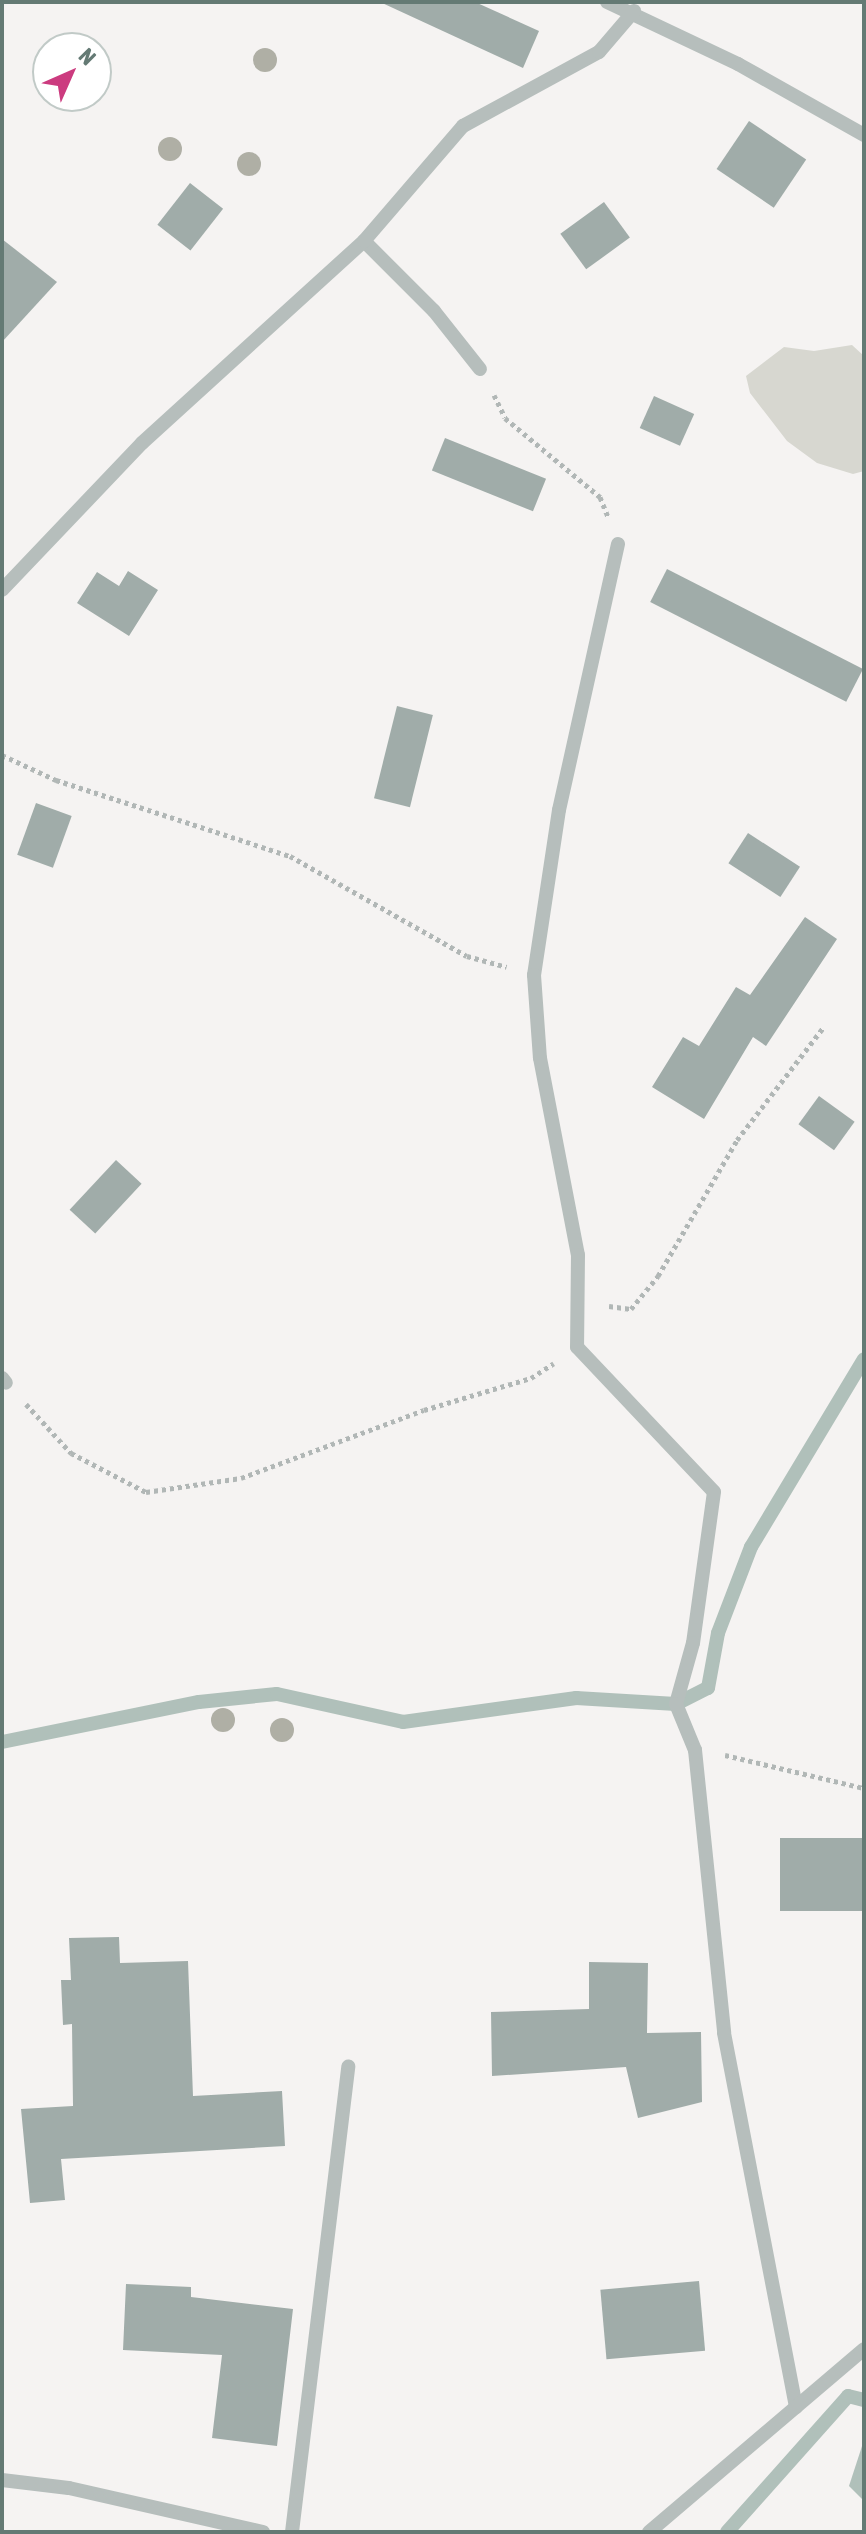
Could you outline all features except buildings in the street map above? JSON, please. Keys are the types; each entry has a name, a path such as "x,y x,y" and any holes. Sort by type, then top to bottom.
{"street":[{"path":"607,2 634,11 864,135"},
{"path":"2,590 142,443 364,241 463,126 599,52 634,11"},
{"path":"364,241 434,311 480,369"},
{"path":"618,544 559,810 534,975 540,1058 578,1255 580,1302 577,1347 714,1492 693,1643 676,1704 695,1750 724,2033 796,2407"},
{"path":"292,2532 348,2066"},
{"path":"649,2532 864,2349"},
{"path":"2,2480 69,2488 263,2532"}],"path":[{"path":"480,369 505,418 600,497 618,544"},
{"path":"2,755 56,780 290,856 467,956 534,975"},
{"path":"580,1302 631,1309 658,1276 737,1140 823,1028"},
{"path":"4,1381 71,1453 146,1492 241,1478 424,1410 531,1378 577,1347"},
{"path":"695,1750 864,1788"}],"shaded area":[{"path":"852,345 864,356 864,471 853,474 817,463 787,441 750,393 746,376 784,347 814,351"},
{"path":"864,2440 864,2501 849,2486"}],"waterway":[{"path":"2,1742 199,1702 277,1694 403,1722 576,1698 676,1704 708,1688 718,1633 751,1547 864,1359"},
{"path":"727,2532 848,2396 864,2400"}]}
